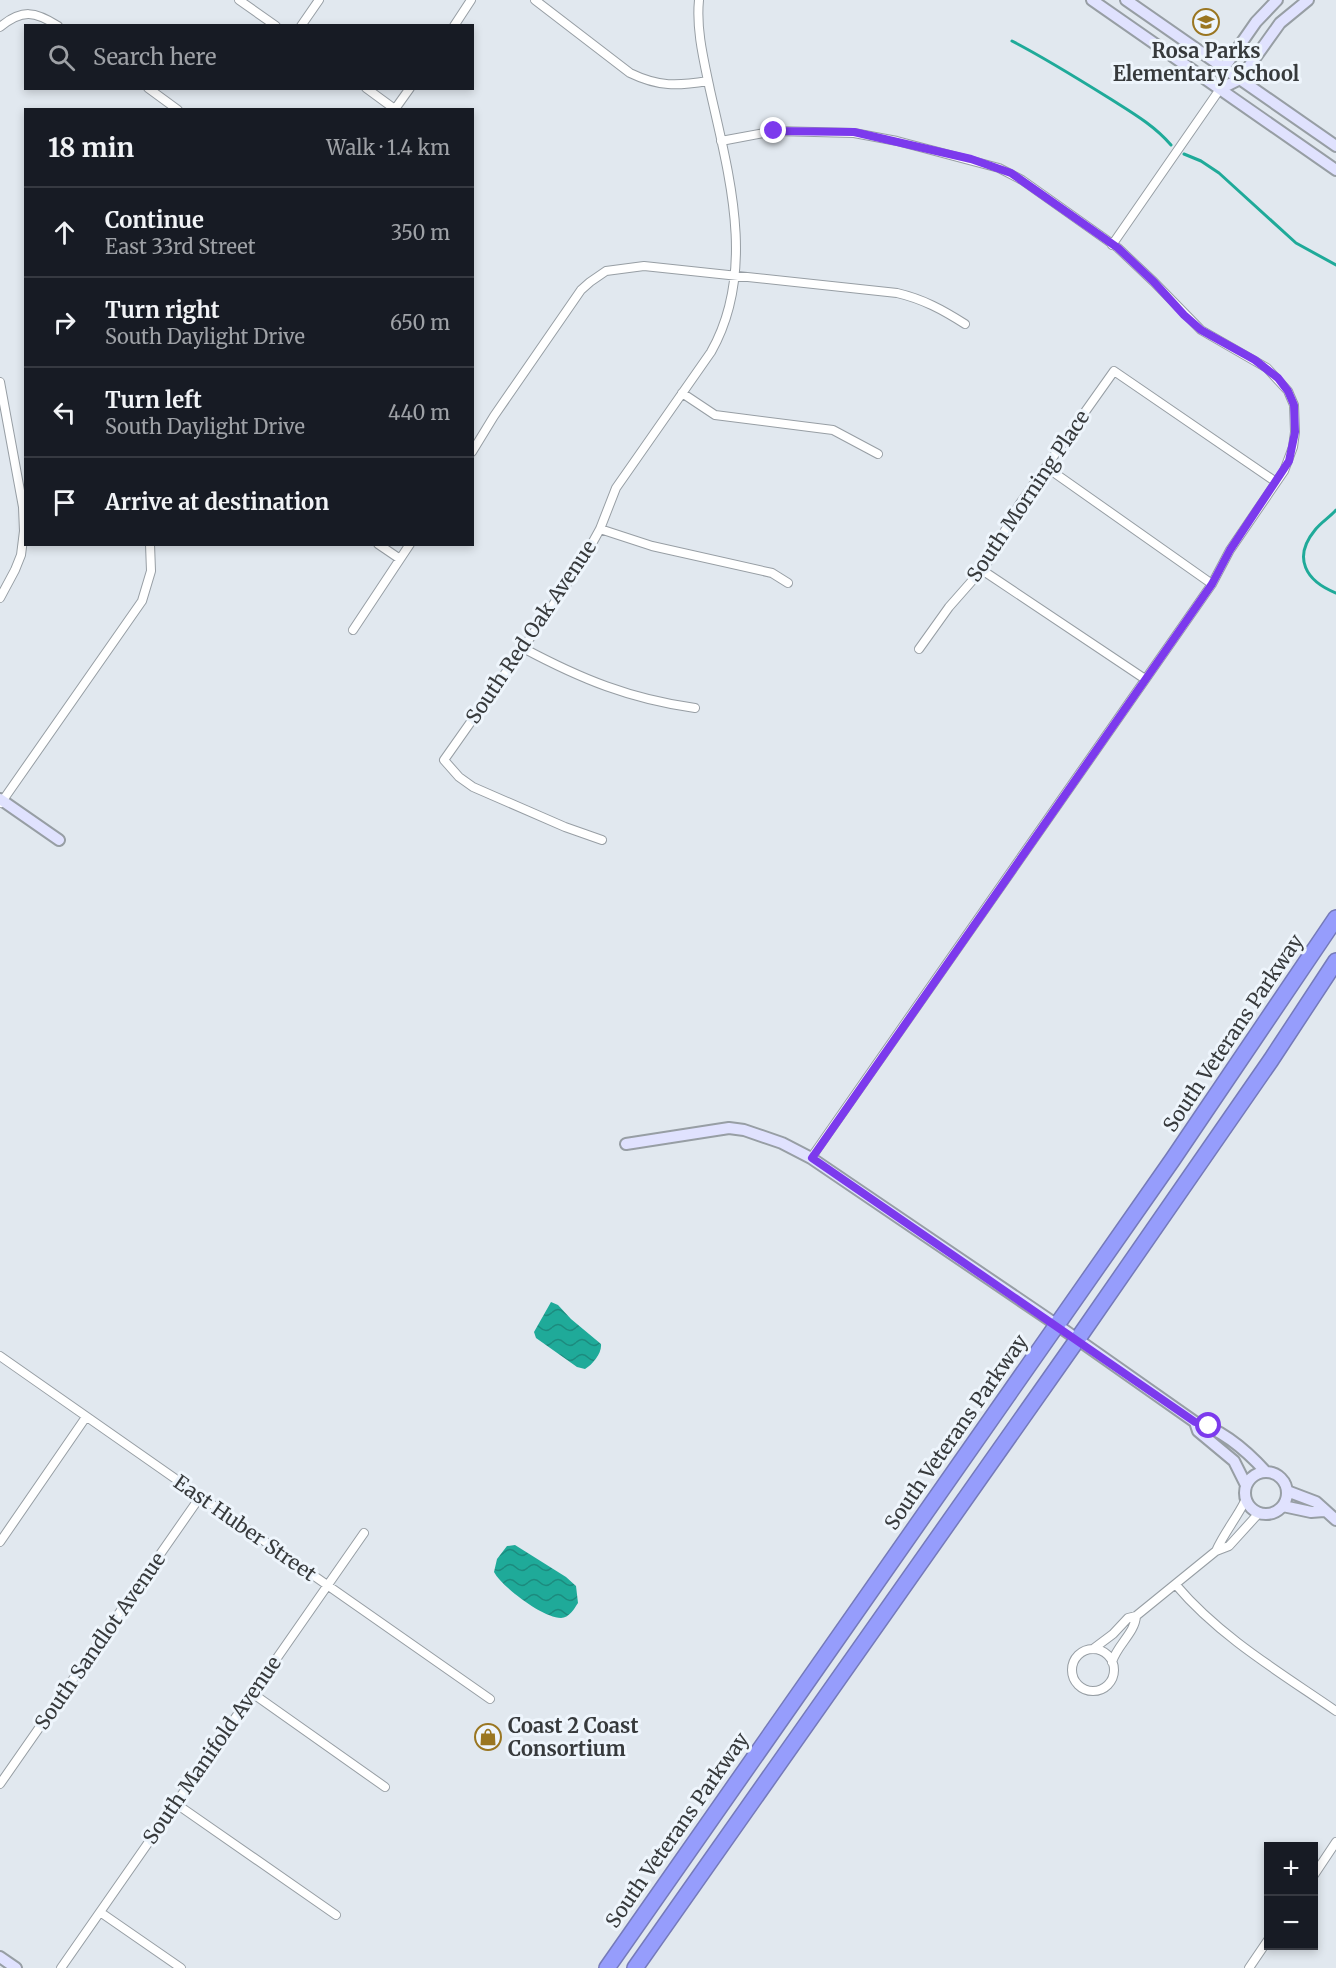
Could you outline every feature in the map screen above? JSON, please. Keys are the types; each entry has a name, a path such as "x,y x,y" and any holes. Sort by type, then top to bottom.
{"highway":[{"name":"South Veterans Parkway","path":"607,1968 1244,1056 1336,918"},
{"path":"635,1968 1077,1340 1336,961"}],"street":[{"path":"239,0 273,24"},
{"path":"302,24 319,0"},
{"path":"455,24 471,0"},
{"path":"536,0 630,73 645,80 680,85 708,81"},
{"name":"South Red Oak Avenue","path":"602,840 565,827 473,787 459,777 444,760 584,558 600,529 616,488 719,337 728,311 735,277 734,212 702,49 699,0"},
{"path":"1092,0 1336,170"},
{"path":"1126,0 1336,146"},
{"path":"1112,245 1220,89 1224,68 1256,22 1277,0"},
{"path":"1220,89 1240,79 1272,32 1288,15 1308,0"},
{"path":"0,27 12,17 25,14 42,16 55,24"},
{"path":"151,90 175,108"},
{"path":"369,90 395,108"},
{"path":"397,108 409,90"},
{"path":"721,141 774,131 838,131 897,141 999,168 1023,180 1112,245 1148,276 1201,330 1267,368 1288,391 1294,405 1293,447 1289,461 1230,550 1212,584 812,1158"},
{"path":"474,449 581,290 598,275 618,269 644,266 897,292 939,307 965,324"},
{"name":"South Morning Place","path":"919,649 949,607 982,570 1019,505 1114,371 1276,482"},
{"path":"0,382 23,507 24,531 21,555 0,598"},
{"path":"682,393 714,415 833,430 878,454"},
{"path":"1046,467 1212,584"},
{"path":"600,529 652,546 771,573 788,583"},
{"path":"59,840 1,802 142,601 152,571 150,546"},
{"path":"381,546 400,559"},
{"path":"354,630 409,546"},
{"path":"982,570 1145,680"},
{"path":"523,648 598,684 645,698 696,708"},
{"path":"626,1144 729,1128 760,1135 812,1158 1195,1422 1209,1426 1251,1456 1266,1472 1281,1478 1287,1491 1283,1506 1271,1514 1259,1513 1250,1508 1245,1501"},
{"name":"East Huber Street","path":"0,1356 490,1699"},
{"path":"0,1542 86,1417"},
{"path":"1195,1422 1198,1431 1233,1461 1246,1485 1245,1501 1237,1517 1222,1537 1216,1551"},
{"path":"1246,1485 1253,1476 1266,1472"},
{"path":"1287,1491 1316,1502 1336,1520"},
{"name":"South Sandlot Avenue","path":"0,1784 200,1497"},
{"path":"1283,1506 1311,1512 1324,1511"},
{"path":"1136,1616 1135,1625 1123,1640 1112,1662 1113,1672 1107,1685 1095,1691 1082,1688 1073,1678 1072,1664 1080,1654 1093,1650 1128,1618 1136,1616 1216,1551 1229,1546 1259,1513"},
{"name":"South Manifold Avenue","path":"60,1968 364,1533"},
{"path":"1176,1585 1196,1609 1217,1627 1336,1711"},
{"path":"1093,1650 1105,1654 1112,1662"},
{"path":"252,1693 385,1787"},
{"path":"175,1803 336,1915"},
{"path":"1318,1869 1336,1842"},
{"path":"100,1912 181,1968"},
{"path":"1249,1968 1264,1947"},
{"path":"0,1957 16,1968"}],"water":[{"path":"551,1302 558,1305 601,1344 596,1358 585,1369 577,1367 536,1338 534,1332"},
{"path":"515,1545 566,1577 576,1586 578,1603 569,1615 561,1618 544,1613 524,1601 498,1578 494,1572 497,1559 507,1546"}],"waterway":[{"path":"1012,41 1061,68 1134,114 1171,145"},
{"path":"1184,154 1201,161 1219,173 1296,243 1336,265"},
{"path":"1336,510 1317,527 1304,550 1306,568 1310,575 1336,593"}],"place":[{"name":"Rosa Parks Elementary School","path":"1206,22"},
{"name":"Coast 2 Coast Consortium","path":"488,1737"}],"route":[{"path":"774,131 854,132 971,159 1011,173 1118,248 1201,330 1267,368 1288,391 1294,405 1295,432 1289,461 1230,550 1212,584 812,1158 1195,1422 1209,1426"}]}
